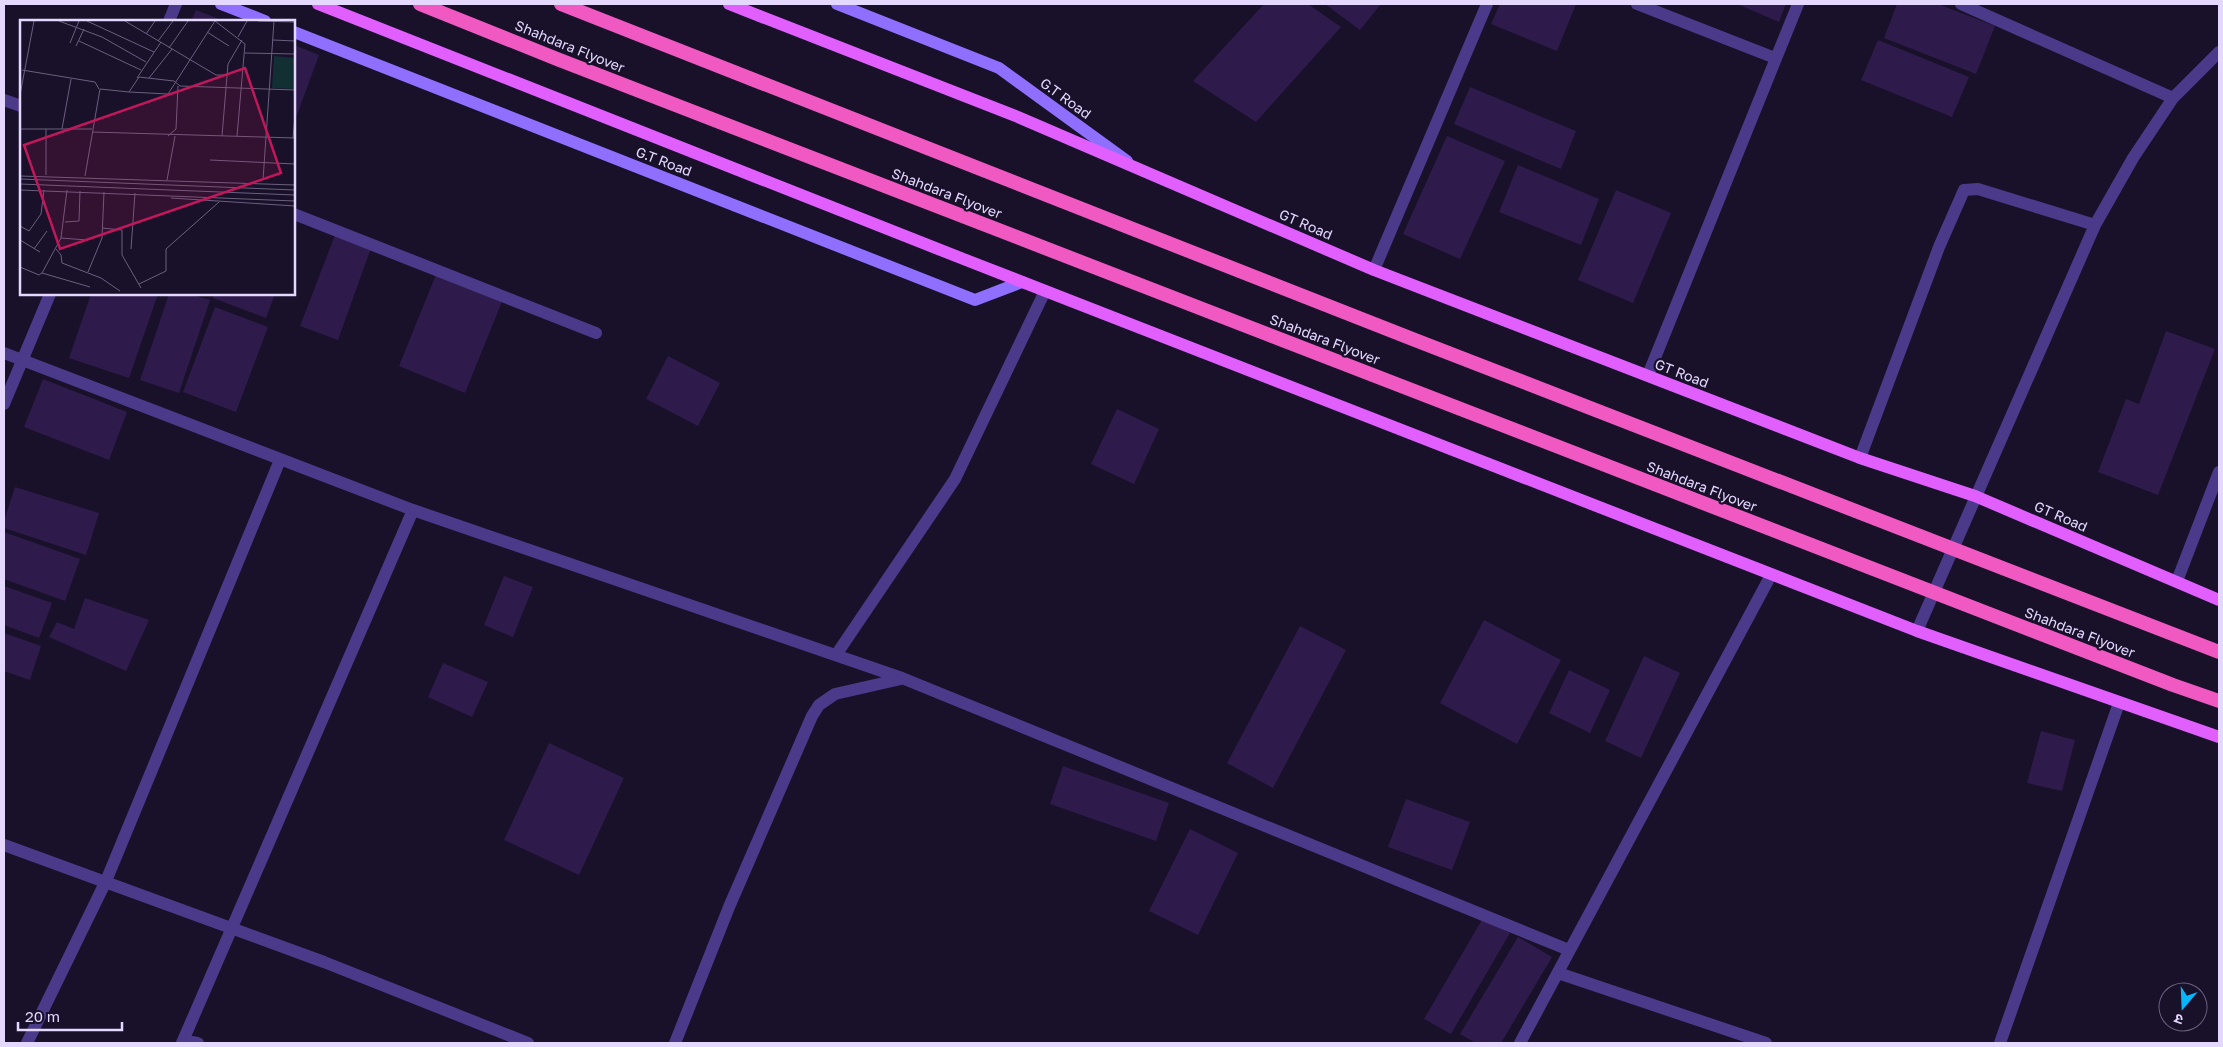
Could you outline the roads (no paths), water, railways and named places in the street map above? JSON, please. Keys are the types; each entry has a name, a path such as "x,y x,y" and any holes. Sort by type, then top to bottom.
{"highway":[{"name":"Shahdara Flyover","path":"420,4 557,59 2154,678 2219,701"},
{"path":"561,4 1415,340 2219,652"}],"main road":[{"path":"221,4 262,20"},
{"path":"318,4 1022,282 1917,631 2219,737"},
{"path":"729,4 1018,118 1136,168"},
{"name":"G.T Road","path":"837,4 999,68 1136,168"},
{"name":"G.T Road","path":"295,32 975,300 1022,282"},
{"name":"GT Road","path":"1136,168 1374,270 1860,458 1975,496 2219,600"}],"street":[{"path":"169,20 176,4"},
{"path":"1374,270 1487,4"},
{"path":"1637,4 1775,58"},
{"path":"1648,376 1798,4"},
{"path":"1961,4 2173,98"},
{"path":"1917,631 2095,225 2133,158 2173,98 2219,52"},
{"path":"4,100 20,106"},
{"path":"1860,458 1940,247 1964,190 1978,189 2095,225"},
{"path":"295,214 596,333"},
{"path":"836,655 955,480 1045,291"},
{"path":"4,404 50,295"},
{"path":"4,353 413,510 902,678 1570,950"},
{"path":"27,1043 106,882 280,460"},
{"path":"2177,581 2219,472"},
{"path":"198,1043 183,1042 413,510"},
{"path":"1520,1043 1772,575"},
{"path":"676,1043 729,908 812,716 819,705 835,694 902,678"},
{"path":"2000,1043 2119,703"},
{"path":"4,844 324,962 528,1043"},
{"path":"1558,973 1766,1043"}]}
